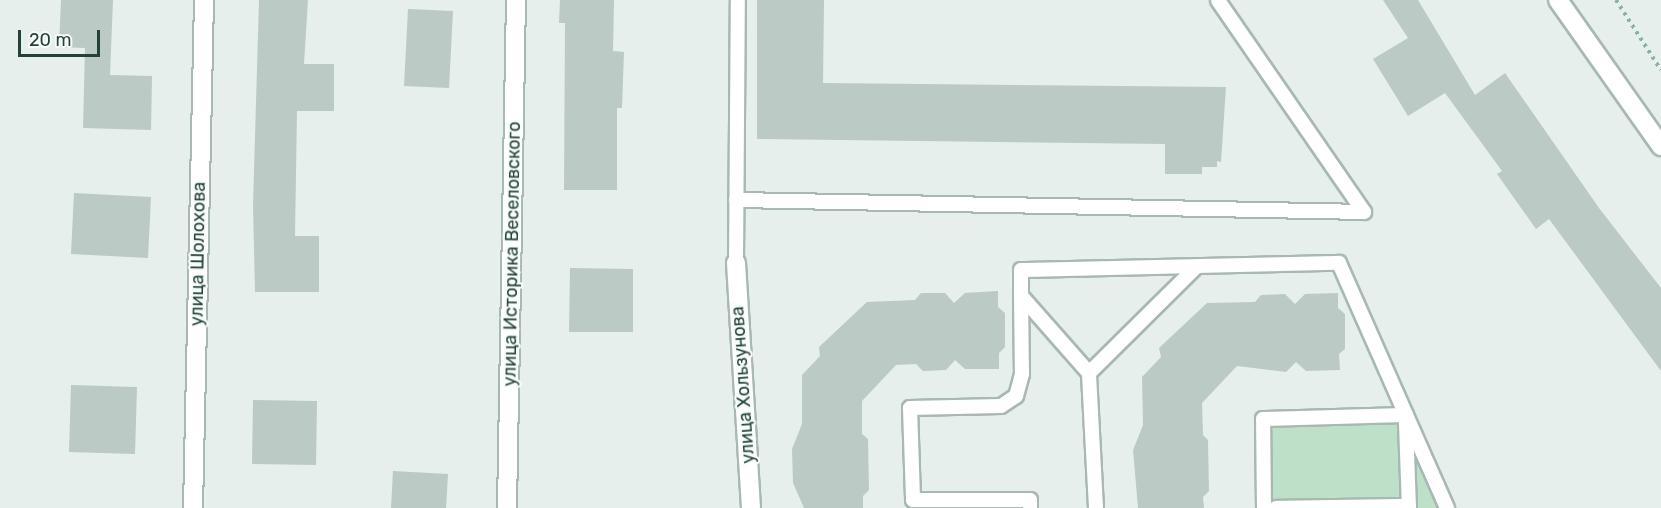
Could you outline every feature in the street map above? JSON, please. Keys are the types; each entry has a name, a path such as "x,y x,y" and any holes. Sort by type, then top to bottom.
{"street":[{"name":"улица Шолохова","path":"193,508 204,0"},
{"name":"улица Историка Веселовского","path":"507,508 516,0"},
{"path":"1559,0 1661,146"},
{"name":"улица Хользунова","path":"736,263 751,508"}],"lane":[{"path":"736,263 738,0"},
{"path":"736,200 1364,212 1218,0"},
{"path":"1030,508 1030,500 913,500 910,408 1001,406 1016,396 1022,374 1021,270 1339,263 1447,508"},
{"path":"1089,373 1196,267"},
{"path":"1021,296 1089,373 1096,508"},
{"path":"1276,508 1409,507 1406,415"},
{"path":"1264,508 1263,419 1406,415"}],"path":[{"path":"1616,0 1661,70"}],"green space":[{"path":"1406,415 1447,508 1264,508 1263,419"}],"building":[{"path":"61,0 113,0 110,75 152,76 151,130 83,128 85,48 59,47"},
{"path":"259,0 308,0 304,64 334,64 334,111 297,111 295,236 319,236 319,292 255,292 253,205"},
{"path":"560,0 614,0 613,51 624,52 622,108 617,108 617,190 564,190 565,23 559,23"},
{"path":"757,0 824,0 823,83 1226,87 1221,162 1217,161 1217,167 1202,167 1202,174 1165,174 1165,144 757,139"},
{"path":"1383,0 1418,0 1475,95 1505,73 1599,208 1661,288 1661,371 1549,219 1536,229 1497,174 1502,171 1445,93 1408,116 1373,59 1408,38"},
{"path":"408,9 453,11 449,88 404,86"},
{"path":"74,193 151,197 148,258 71,254"},
{"path":"570,268 633,269 633,332 569,332"},
{"path":"998,291 998,307 1005,313 1005,347 999,353 999,369 965,369 955,360 946,370 923,371 916,364 896,365 862,401 862,434 868,439 869,490 863,496 863,508 804,508 793,483 792,449 802,424 802,375 820,356 819,347 867,302 915,300 921,293 945,293 954,303 965,293"},
{"path":"1338,293 1338,308 1345,314 1345,349 1339,354 1340,370 1306,371 1296,362 1286,372 1237,366 1202,403 1203,435 1208,440 1209,491 1203,497 1204,508 1138,508 1133,450 1143,425 1142,377 1161,357 1159,348 1207,303 1255,302 1261,295 1285,294 1295,304 1305,294"},
{"path":"71,385 137,387 135,454 69,452"},
{"path":"253,400 317,401 316,465 252,464"},
{"path":"393,471 448,474 446,508 391,508"}]}
